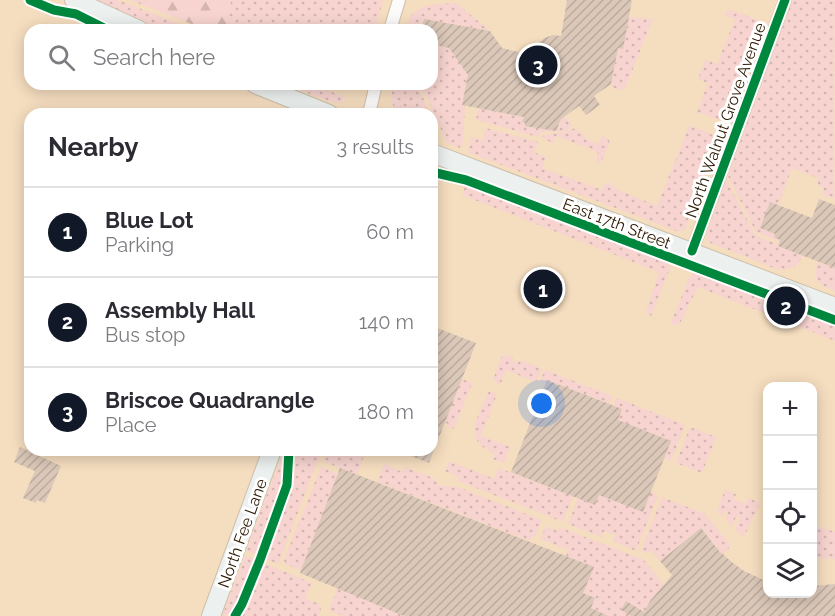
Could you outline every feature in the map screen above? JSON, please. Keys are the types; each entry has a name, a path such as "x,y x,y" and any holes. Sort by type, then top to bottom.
{"main road":[{"path":"74,0 126,24"},
{"path":"270,90 314,108"},
{"name":"East 17th Street","path":"438,155 835,307"},
{"name":"North Fee Lane","path":"211,616 270,456"}],"street":[{"path":"392,24 399,0"},
{"name":"North Walnut Grove Avenue","path":"692,251 785,0"},
{"path":"370,108 375,90"}],"shaded area":[{"path":"0,0 835,0 835,616 0,616"}],"green space":[{"path":"96,0 118,0 180,24 146,24"},
{"path":"130,0 231,0 228,24 192,24"},
{"path":"231,0 383,0 377,24 228,24"},
{"path":"792,0 835,0 833,187 835,199 822,195 824,188 818,185 818,178 792,168 778,206 770,203 760,228 775,234 774,237 780,242 756,232 728,176"},
{"path":"456,3 490,31 424,19 422,24 408,23 411,16 421,8 434,4"},
{"path":"731,10 766,23 728,123 697,112 708,83 698,79 705,60 717,64 735,19 725,15 726,11"},
{"path":"628,17 653,19 624,91 612,87 611,84 618,48"},
{"path":"438,45 449,48 468,75 462,104 465,106 463,141 460,148 447,143 438,123 438,108 432,108 424,90 438,90"},
{"path":"300,90 326,90 343,96 340,103"},
{"path":"392,90 420,90 427,108 394,108 391,99"},
{"path":"478,108 524,117 525,126 556,131 564,116 572,126 566,131 540,132 538,137 476,120"},
{"path":"689,126 711,134 718,145 685,229 679,232 470,153 468,150 472,137 483,140 486,128 538,142 534,152 546,157 542,168 602,190 605,183 609,182 616,189 657,206"},
{"path":"575,128 588,140 598,144 602,136 608,138 610,143 600,164 596,161 598,152 556,136 553,143 540,137"},
{"path":"726,179 755,235 803,255 795,266 788,269 774,268 708,242 707,234"},
{"path":"466,183 667,258 670,269 651,316 646,313 659,272 462,195"},
{"path":"818,262 835,268 835,291 818,281 815,273"},
{"path":"698,269 790,304 784,321 698,287 679,325 673,325 671,323 689,278"},
{"path":"794,306 835,322 835,341 787,322"},
{"path":"505,354 513,358 512,361 518,363 520,360 542,369 536,382 506,370 500,385 493,380 501,358"},
{"path":"545,370 612,396 609,404 547,380 545,383 540,381"},
{"path":"462,379 472,383 454,429 445,422"},
{"path":"489,391 497,394 481,436 510,447 504,463 493,459 495,455 481,445 476,437 476,424"},
{"path":"617,398 685,425 671,461 664,458 618,420 622,409 613,406"},
{"path":"690,427 716,437 702,473 676,463"},
{"path":"282,456 286,456 285,481 258,555 246,551"},
{"path":"291,456 320,456 278,564 262,557 289,483"},
{"path":"325,456 364,456 357,475 323,461"},
{"path":"449,461 494,479 499,468 573,496 563,522 458,481 459,477 445,471"},
{"path":"384,464 402,472 404,467 433,478 440,486 458,487 542,520 535,537 532,536 530,541 377,482"},
{"path":"321,467 338,474 301,570 285,564 284,560"},
{"path":"725,490 736,494 734,499 745,504 748,498 760,503 744,537 735,529 740,518 736,517 732,526 725,519 728,511 725,510 722,516 717,511"},
{"path":"651,492 658,495 636,551 613,541 615,535 604,531 601,537 568,524 578,498 595,505 599,495"},
{"path":"662,497 705,514 731,546 723,555 701,528 660,561 651,551 647,553 641,551"},
{"path":"546,526 557,531 559,527 642,559 664,585 644,612 626,602 621,610 631,616 597,616 598,611 591,608 595,598 581,592 593,567 566,556 568,550 540,539"},
{"path":"817,526 835,532 835,559 817,558"},
{"path":"245,556 256,560 247,584 234,609 222,616"},
{"path":"261,562 312,583 305,598 319,604 321,610 318,616 234,616 246,600"},
{"path":"337,589 404,616 343,616 329,610"}],"building":[{"path":"567,0 632,0 623,49 618,48 611,84 594,96 600,105 586,115 579,106 561,119 556,131 525,126 522,122 524,117 462,105 468,75 449,48 438,45 438,24 423,24 424,19 490,31 502,48 534,56 537,44 544,38 553,35 561,36"},
{"path":"819,199 835,205 835,268 778,246 780,240 774,237 775,234 760,228 770,202 812,218"},
{"path":"438,328 476,343 438,440"},
{"path":"547,380 622,409 618,420 671,441 643,512 599,495 595,505 511,472"},
{"path":"20,447 24,449 24,456 39,456 61,466 45,503 37,500 36,503 23,498 35,471 14,462"},
{"path":"410,456 432,456 429,463"},
{"path":"340,468 594,567 583,593 595,598 591,608 608,616 404,616 300,573"},
{"path":"701,528 719,551 733,563 763,580 763,598 817,598 817,586 835,584 835,616 631,616 621,610 626,601 644,612 650,601 672,575 660,561"}],"cycle path":[{"path":"30,0 54,10 76,14 96,24"},
{"path":"692,251 785,0"},
{"path":"438,173 466,180 835,320"},
{"path":"235,616 260,560 287,485 289,456"}],"place":[{"name":"Briscoe Quadrangle","path":"538,65"},
{"name":"Blue Lot","path":"543,289"},
{"name":"Assembly Hall","path":"786,306"}]}
